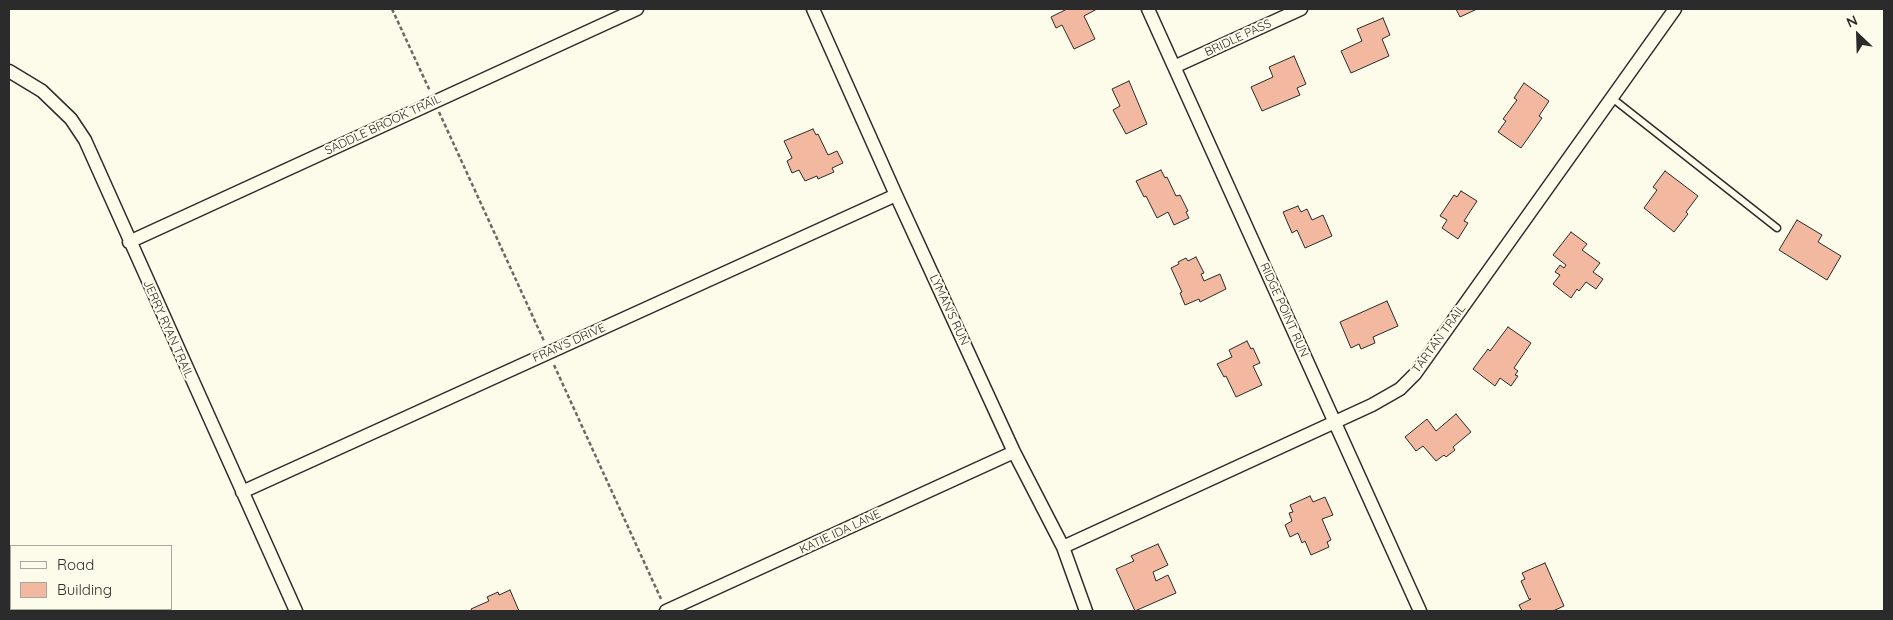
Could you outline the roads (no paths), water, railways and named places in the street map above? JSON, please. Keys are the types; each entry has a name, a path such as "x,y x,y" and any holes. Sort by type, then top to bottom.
{"street":[{"name":"SADDLE BROOK TRAIL","path":"129,242 637,9"},
{"name":"LYMAN'S RUN","path":"813,9 1014,452 1063,547 1086,611"},
{"name":"RIDGE POINT RUN","path":"1148,9 1176,66 1420,611"},
{"name":"BRIDLE PASS","path":"1176,66 1301,9"},
{"name":"TARTAN TRAIL","path":"1063,547 1372,405 1400,388 1415,374 1675,9"},
{"name":"JERRY RYAN TRAIL","path":"9,70 42,91 71,119 84,140 296,611"},
{"name":"FRAN'S DRIVE","path":"242,492 896,195"},
{"name":"KATIE IDA LANE","path":"666,611 1014,452"}],"lane":[{"path":"1612,98 1777,228"}]}
